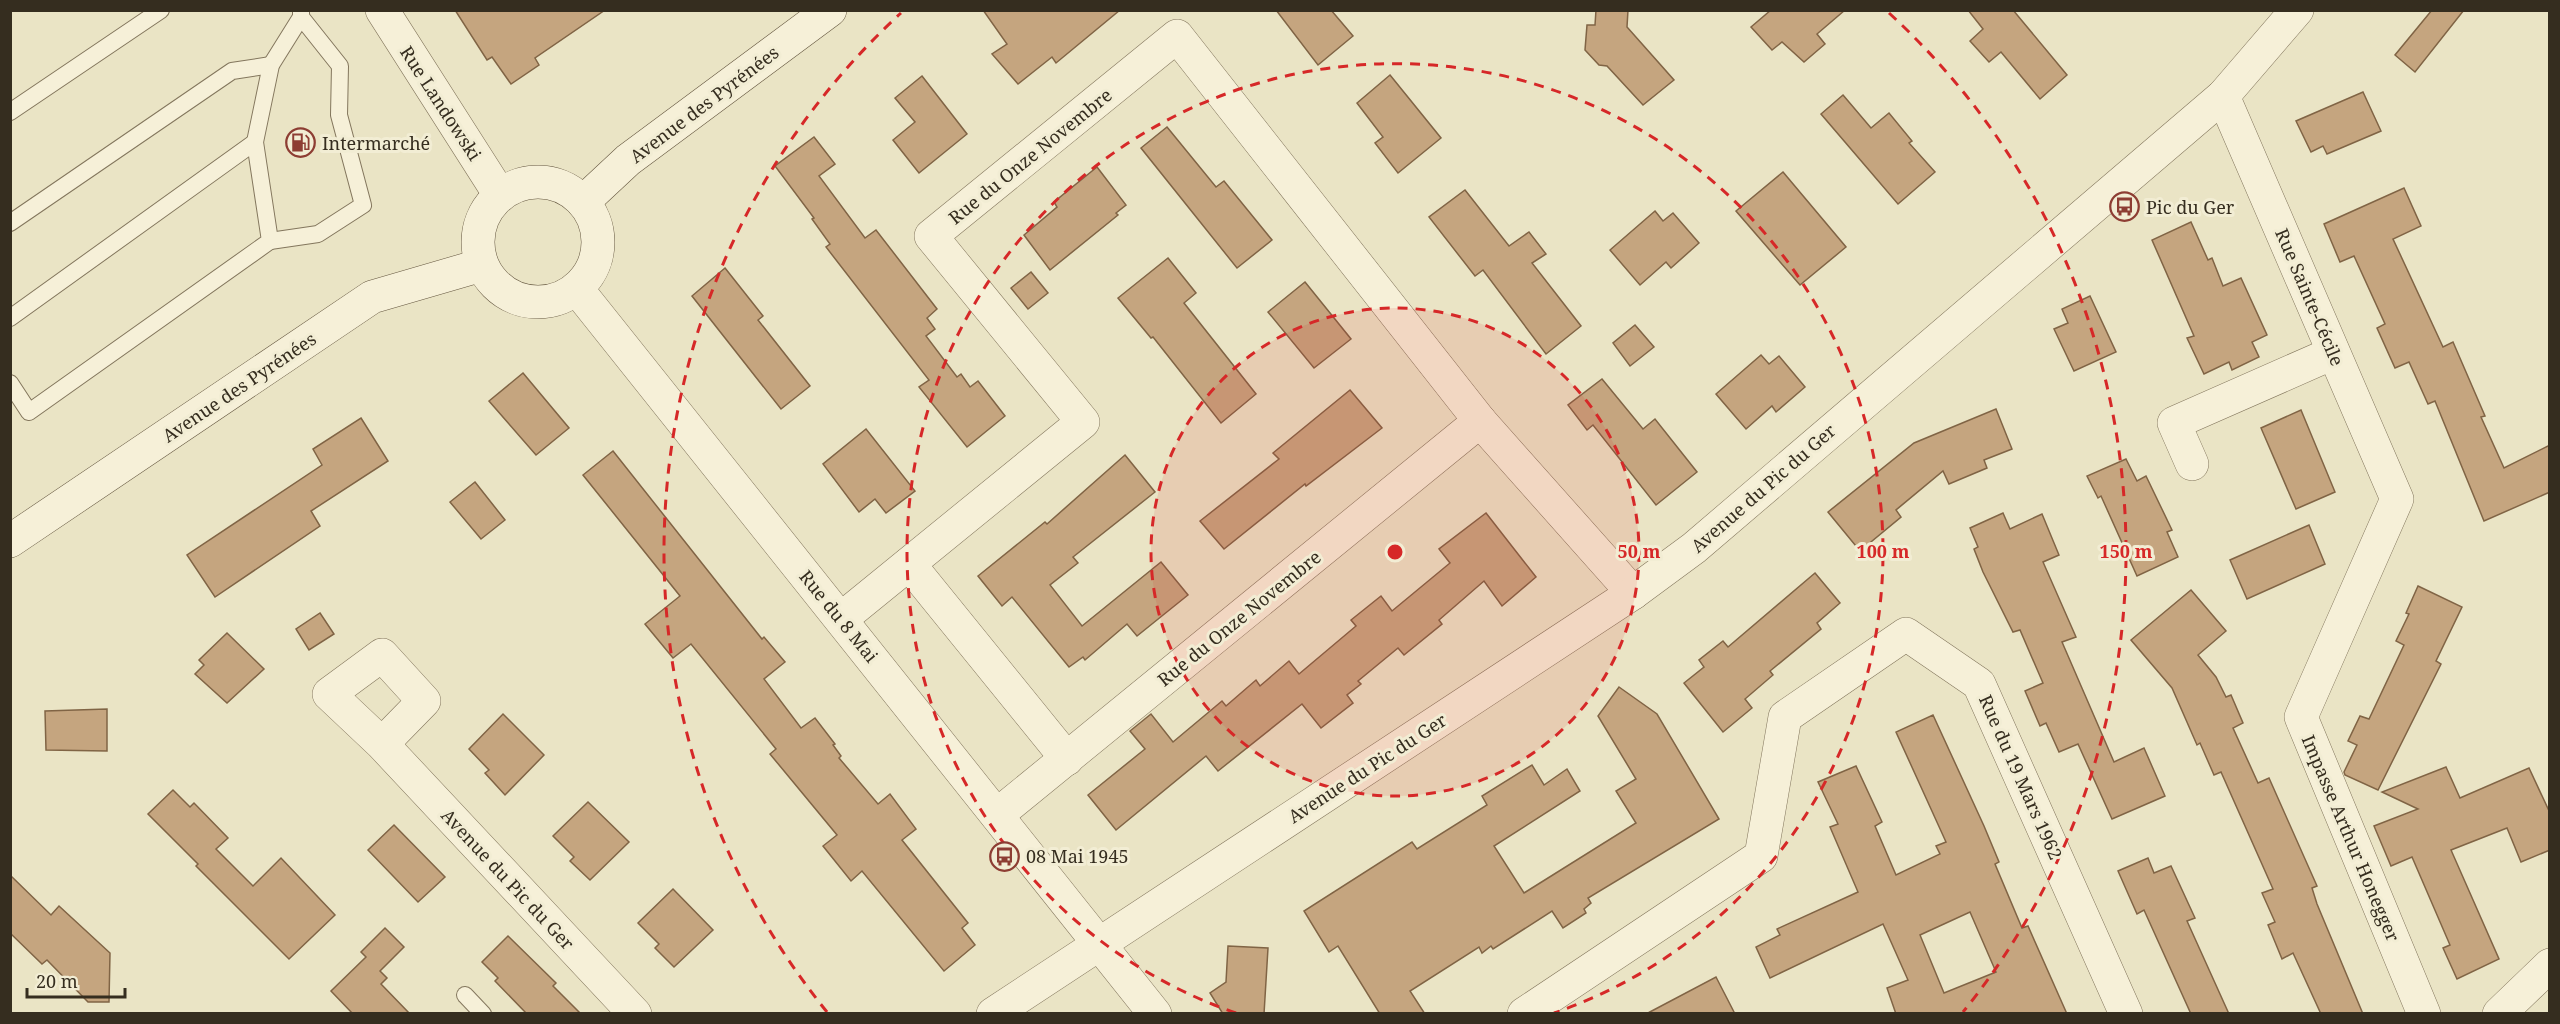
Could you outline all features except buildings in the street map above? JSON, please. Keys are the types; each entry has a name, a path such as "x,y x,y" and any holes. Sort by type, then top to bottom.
{"street":[{"name":"Rue Landowski","path":"382,10 500,195"},
{"name":"Avenue des Pyrénées","path":"583,202 628,160 830,10"},
{"name":"Avenue du Pic du Ger","path":"993,1014 1634,593 1694,548 2223,96 2297,10"},
{"name":"Rue du Onze Novembre","path":"842,619 1083,422 931,236 1177,36 1480,421 1634,593"},
{"name":"Rue Sainte-Cécile","path":"2223,96 2397,499"},
{"path":"543,182 565,188 583,202 594,218 598,237 597,256 590,274 577,289 561,298 543,302 524,301 506,294 492,282 482,265 478,246 479,227 487,210 500,195 520,184 543,182"},
{"name":"Avenue des Pyrénées","path":"10,540 372,297 482,265"},
{"name":"Rue du 8 Mai","path":"577,289 1100,943"},
{"path":"2192,464 2174,423 2333,353"},
{"name":"Rue du Onze Novembre","path":"997,815 1480,421"},
{"name":"Impasse Arthur Honegger","path":"2397,499 2301,717 2424,1014"},
{"path":"909,564 1067,759"},
{"name":"Rue du 19 Mars 1962","path":"1524,1014 1761,856 1785,717 1906,634 1979,684 2126,1014"},
{"name":"Avenue du Pic du Ger","path":"382,744 635,1014"},
{"path":"1100,943 1155,1014"},
{"path":"2500,1013 2550,965"}],"lane":[{"path":"10,112 161,10"},
{"path":"10,383 29,412 270,242 318,234 363,205 339,115 340,66 301,14 271,65 255,142 270,242"},
{"path":"10,223 232,71 271,65"},
{"path":"10,318 255,142"},
{"path":"465,995 483,1014"}],"place":[{"name":"Intermarché","path":"301,143"},
{"name":"Pic du Ger","path":"2125,207"},
{"name":"08 Mai 1945","path":"1005,856"}]}
